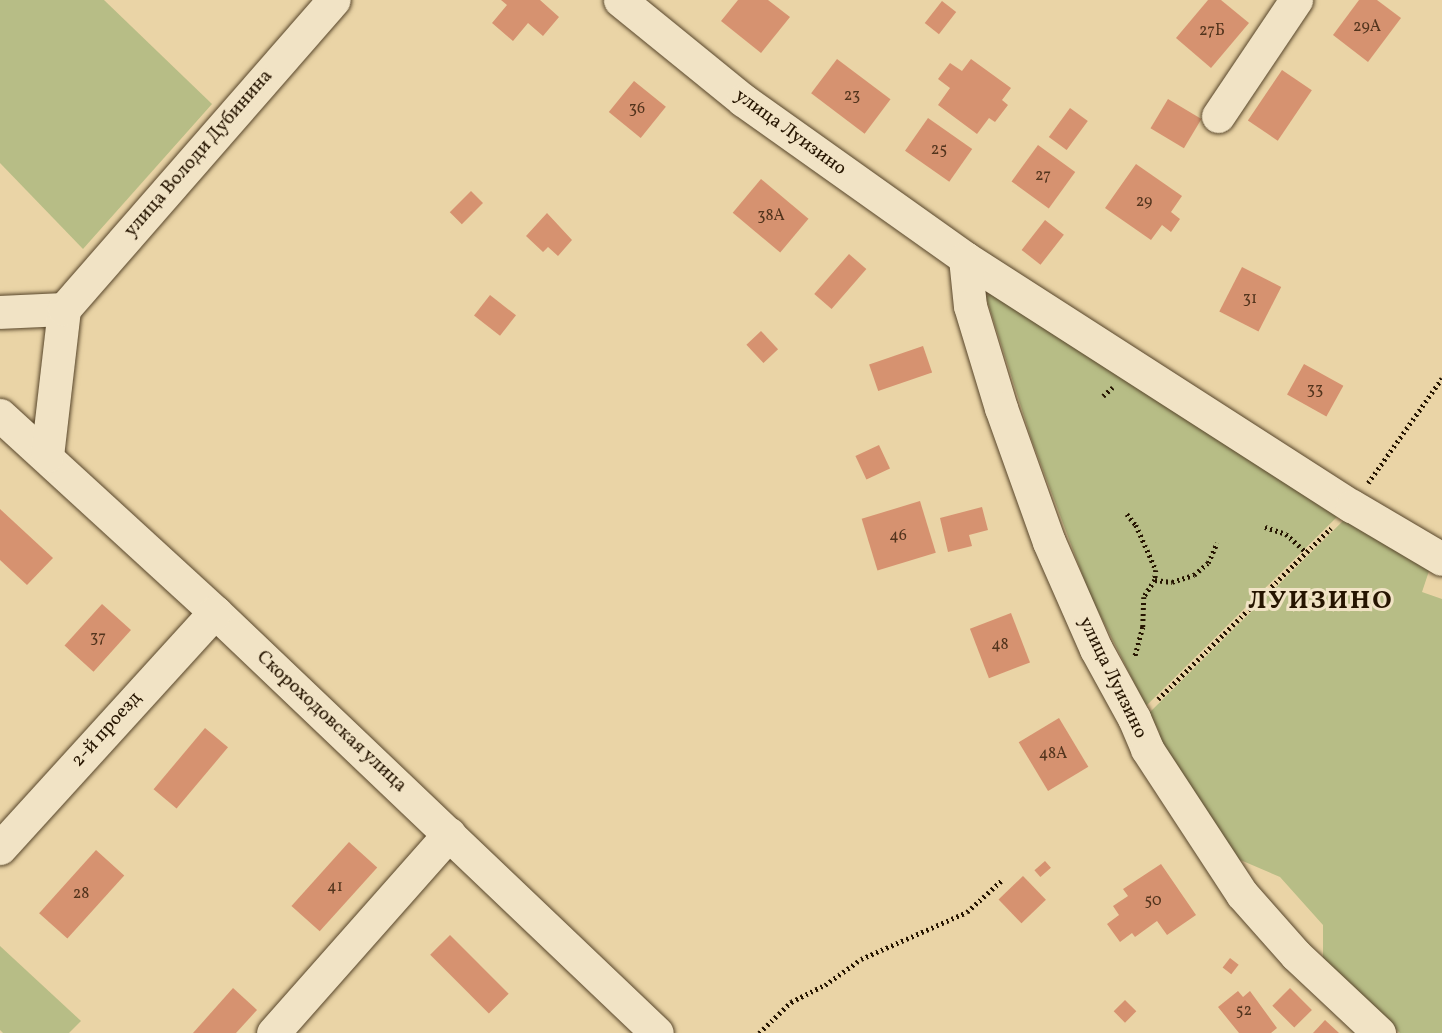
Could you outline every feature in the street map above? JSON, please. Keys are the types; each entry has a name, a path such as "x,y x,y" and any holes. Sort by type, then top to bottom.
{"street":[{"name":"улица Володи Дубинина","path":"64,309 334,0"},
{"name":"улица Луизино","path":"620,0 743,100 965,258 1352,506 1442,559"},
{"path":"1218,116 1296,0"},
{"name":"улица Луизино","path":"965,258 970,306 1001,408 1049,542 1096,649 1134,718 1147,749 1242,894 1296,956 1379,1033"},
{"path":"0,312 64,309 47,456"},
{"name":"Скороходовская улица","path":"0,415 215,612 657,1033"},
{"name":"2-й проезд","path":"0,848 215,612"},
{"path":"273,1033 449,834"}],"path":[{"path":"1156,701 1352,506 1442,378"},
{"path":"1127,514 1155,562 1155,580 1144,597 1144,618 1135,662"},
{"path":"1265,527 1286,534 1306,552"},
{"path":"1155,580 1172,582 1194,575 1208,563 1217,543"},
{"path":"759,1033 791,1002 825,985 861,959 967,912 1003,879"}],"green space":[{"path":"0,0 104,0 212,104 83,249 0,163"},
{"path":"994,290 1345,509 1146,706 1090,595 1031,438 986,297"},
{"path":"1350,514 1431,565 1422,592 1442,599 1442,1033 1400,1033 1323,962 1323,925 1280,877 1231,856 1156,736 1160,733 1149,713"},
{"path":"0,946 81,1021 69,1033 3,1033 0,1030"}],"building":[{"path":"501,0 540,0 559,17 543,36 528,23 513,41 492,23 507,5"},
{"path":"738,0 768,0 790,17 761,53 721,21"},
{"path":"1208,0 1221,0 1249,23 1211,68 1176,38"},
{"path":"1359,0 1377,0 1401,18 1368,62 1333,35"},
{"path":"942,1 956,12 939,34 925,23"},
{"path":"837,59 891,99 865,134 811,93"},
{"path":"971,59 1011,88 1002,100 1008,105 995,122 989,118 977,134 938,105 950,88 938,79 950,63 962,71"},
{"path":"1282,70 1312,90 1278,141 1248,121"},
{"path":"634,81 666,107 641,138 609,112"},
{"path":"1168,99 1201,119 1184,148 1150,128"},
{"path":"1070,108 1088,121 1067,150 1049,137"},
{"path":"928,118 972,149 949,182 905,151"},
{"path":"1038,145 1075,172 1049,208 1012,181"},
{"path":"1136,164 1182,196 1171,212 1180,219 1171,232 1162,225 1151,240 1105,208"},
{"path":"761,179 808,219 780,253 733,213"},
{"path":"471,191 483,203 462,224 450,212"},
{"path":"547,213 572,240 558,256 548,247 543,252 526,236"},
{"path":"1045,220 1064,235 1041,265 1022,250"},
{"path":"849,254 866,269 832,309 814,294"},
{"path":"1242,267 1281,287 1259,332 1219,312"},
{"path":"490,295 516,315 500,336 474,315"},
{"path":"761,331 778,349 763,363 746,345"},
{"path":"923,346 932,372 878,391 869,365"},
{"path":"1304,364 1343,386 1326,416 1287,395"},
{"path":"879,445 890,469 866,480 855,456"},
{"path":"920,501 936,553 877,570 862,519"},
{"path":"982,507 988,530 969,535 972,546 948,552 940,518"},
{"path":"0,509 53,558 27,585 0,560"},
{"path":"102,604 131,630 94,672 65,646"},
{"path":"1011,613 1030,662 989,678 970,629"},
{"path":"1059,718 1088,767 1048,791 1019,742"},
{"path":"205,728 228,747 177,809 154,789"},
{"path":"349,842 377,867 320,931 291,906"},
{"path":"96,850 124,875 67,939 39,913"},
{"path":"1045,861 1051,868 1040,877 1034,870"},
{"path":"1161,864 1196,915 1167,935 1157,921 1135,937 1132,933 1120,942 1107,924 1119,915 1113,906 1128,896 1123,889"},
{"path":"1023,876 1046,900 1021,923 999,900"},
{"path":"450,935 509,994 489,1013 430,955"},
{"path":"1230,958 1239,965 1231,974 1223,967"},
{"path":"233,988 257,1010 236,1033 193,1033"},
{"path":"1290,988 1312,1010 1294,1028 1272,1006"},
{"path":"1238,991 1243,997 1250,991 1277,1028 1271,1033 1239,1033 1218,1007"},
{"path":"1125,1000 1136,1011 1125,1023 1114,1011"},
{"path":"1325,1020 1339,1033 1313,1033"}],"district":[{"name":"ЛУИЗИНО","path":"1321,602"}]}
